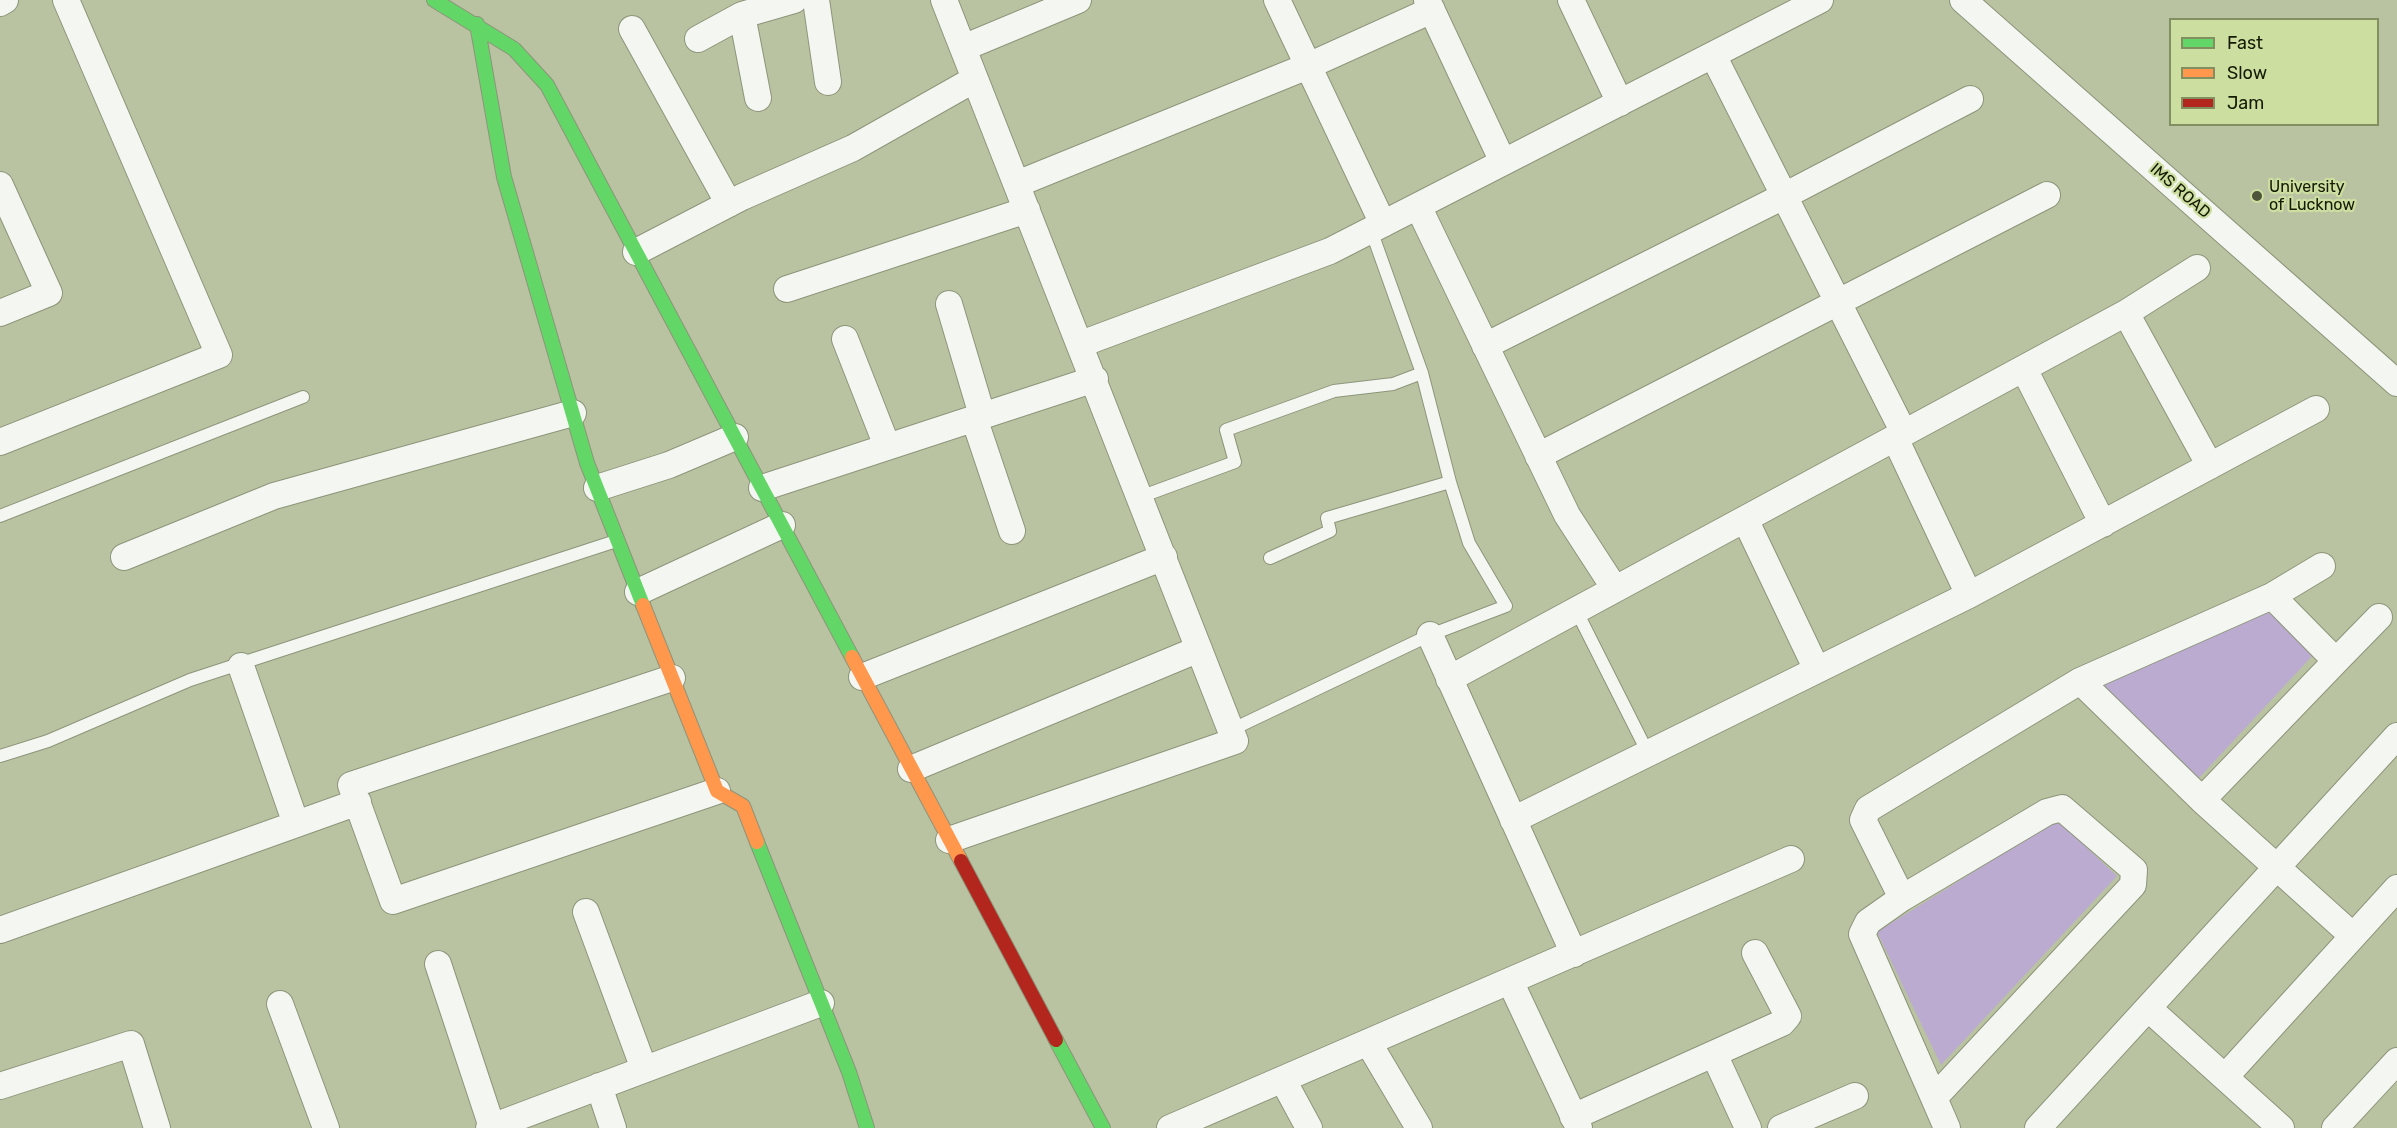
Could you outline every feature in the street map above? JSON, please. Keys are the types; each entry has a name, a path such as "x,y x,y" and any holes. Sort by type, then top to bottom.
{"street":[{"path":"0,3 5,0"},
{"path":"0,442 219,356 66,0"},
{"path":"434,0 477,24 514,49 547,85 649,245 735,437 775,483 782,525 874,671 924,763 962,835 1103,1128"},
{"path":"698,39 742,15 794,0"},
{"path":"816,0 828,82"},
{"path":"944,0 1095,379 1235,741 962,835"},
{"path":"963,48 1078,0"},
{"path":"1277,0 1377,227"},
{"path":"1571,0 1620,103"},
{"path":"1081,344 1330,252 1820,0"},
{"name":"IMS ROAD","path":"1963,0 2397,383"},
{"path":"1017,184 1308,66 1429,5 1503,162"},
{"path":"742,15 758,98"},
{"path":"477,24 504,177 597,488 717,791 743,806 849,1072 867,1128"},
{"path":"632,29 729,204"},
{"path":"1713,55 1838,302 1969,595"},
{"path":"649,245 729,204 853,148 975,79"},
{"path":"1485,346 1784,196 1970,99"},
{"path":"0,185 49,293 0,313"},
{"path":"1538,456 2047,195"},
{"path":"1418,207 1567,515 1615,589"},
{"path":"788,289 1027,210"},
{"path":"1449,679 2126,314 2197,268"},
{"path":"949,304 978,417 1012,531"},
{"path":"2126,314 2210,466"},
{"path":"845,339 887,446"},
{"path":"2024,369 2103,524"},
{"path":"775,483 1095,379"},
{"path":"1513,820 1969,595 2316,409"},
{"path":"124,557 274,496 573,412"},
{"path":"597,488 669,465 735,437"},
{"path":"1745,519 1817,670"},
{"path":"638,592 782,525"},
{"path":"874,671 1164,558"},
{"path":"1902,898 1863,820 1868,809 2079,681 2272,596 2322,566"},
{"path":"2272,596 2336,661"},
{"path":"2202,800 2379,617"},
{"path":"1430,635 1574,954"},
{"path":"924,763 1199,649"},
{"path":"241,666 296,825"},
{"path":"672,678 351,784 393,901 717,791"},
{"path":"2079,681 2202,800 2353,936"},
{"path":"2050,1124 2148,1008 2397,736"},
{"path":"0,930 358,802"},
{"path":"1934,1098 2133,885 2134,870 2062,808 2047,812 1902,898 1868,922 1862,934 1947,1128"},
{"path":"1186,1125 1368,1042 1791,860"},
{"path":"2224,1077 2397,888"},
{"path":"586,912 644,1069"},
{"path":"1510,981 1576,1122 1782,1023 1788,1016 1755,953"},
{"path":"438,964 491,1127 821,1003"},
{"path":"280,1004 326,1128"},
{"path":"2148,1008 2281,1128"},
{"path":"1368,1042 1419,1128"},
{"path":"0,1086 131,1044 157,1128"},
{"path":"1714,1054 1748,1128"},
{"path":"2335,1128 2397,1061"},
{"path":"1283,1080 1309,1128"},
{"path":"599,1086 613,1128"},
{"path":"1781,1128 1855,1096"}],"lane":[{"path":"1231,730 1430,635 1506,606 1469,543 1450,482 1422,373 1377,227"},
{"path":"1140,497 1235,462 1226,430 1334,391 1393,384 1422,373"},
{"path":"0,516 303,397"},
{"path":"1269,558 1330,531 1326,518 1450,482"},
{"path":"0,756 48,741 190,680 241,666 618,541"},
{"path":"1576,610 1648,753"}],"shaded area":[{"path":"2268,612 2314,654 2197,780 2097,684"},
{"path":"2057,820 2117,876 1941,1065 1877,932"}],"traffic: fast":[{"path":"434,0 514,49 547,85 852,657"},
{"path":"477,24 504,177 587,463 643,605"},
{"path":"757,842 849,1072 867,1128"},
{"path":"1056,1040 1103,1128"}],"traffic: slow":[{"path":"643,605 717,791 743,806 757,842"},
{"path":"852,657 961,861"}],"traffic: jam":[{"path":"961,861 1056,1040"}],"place":[{"name":"University of Lucknow","path":"2257,196"}]}
